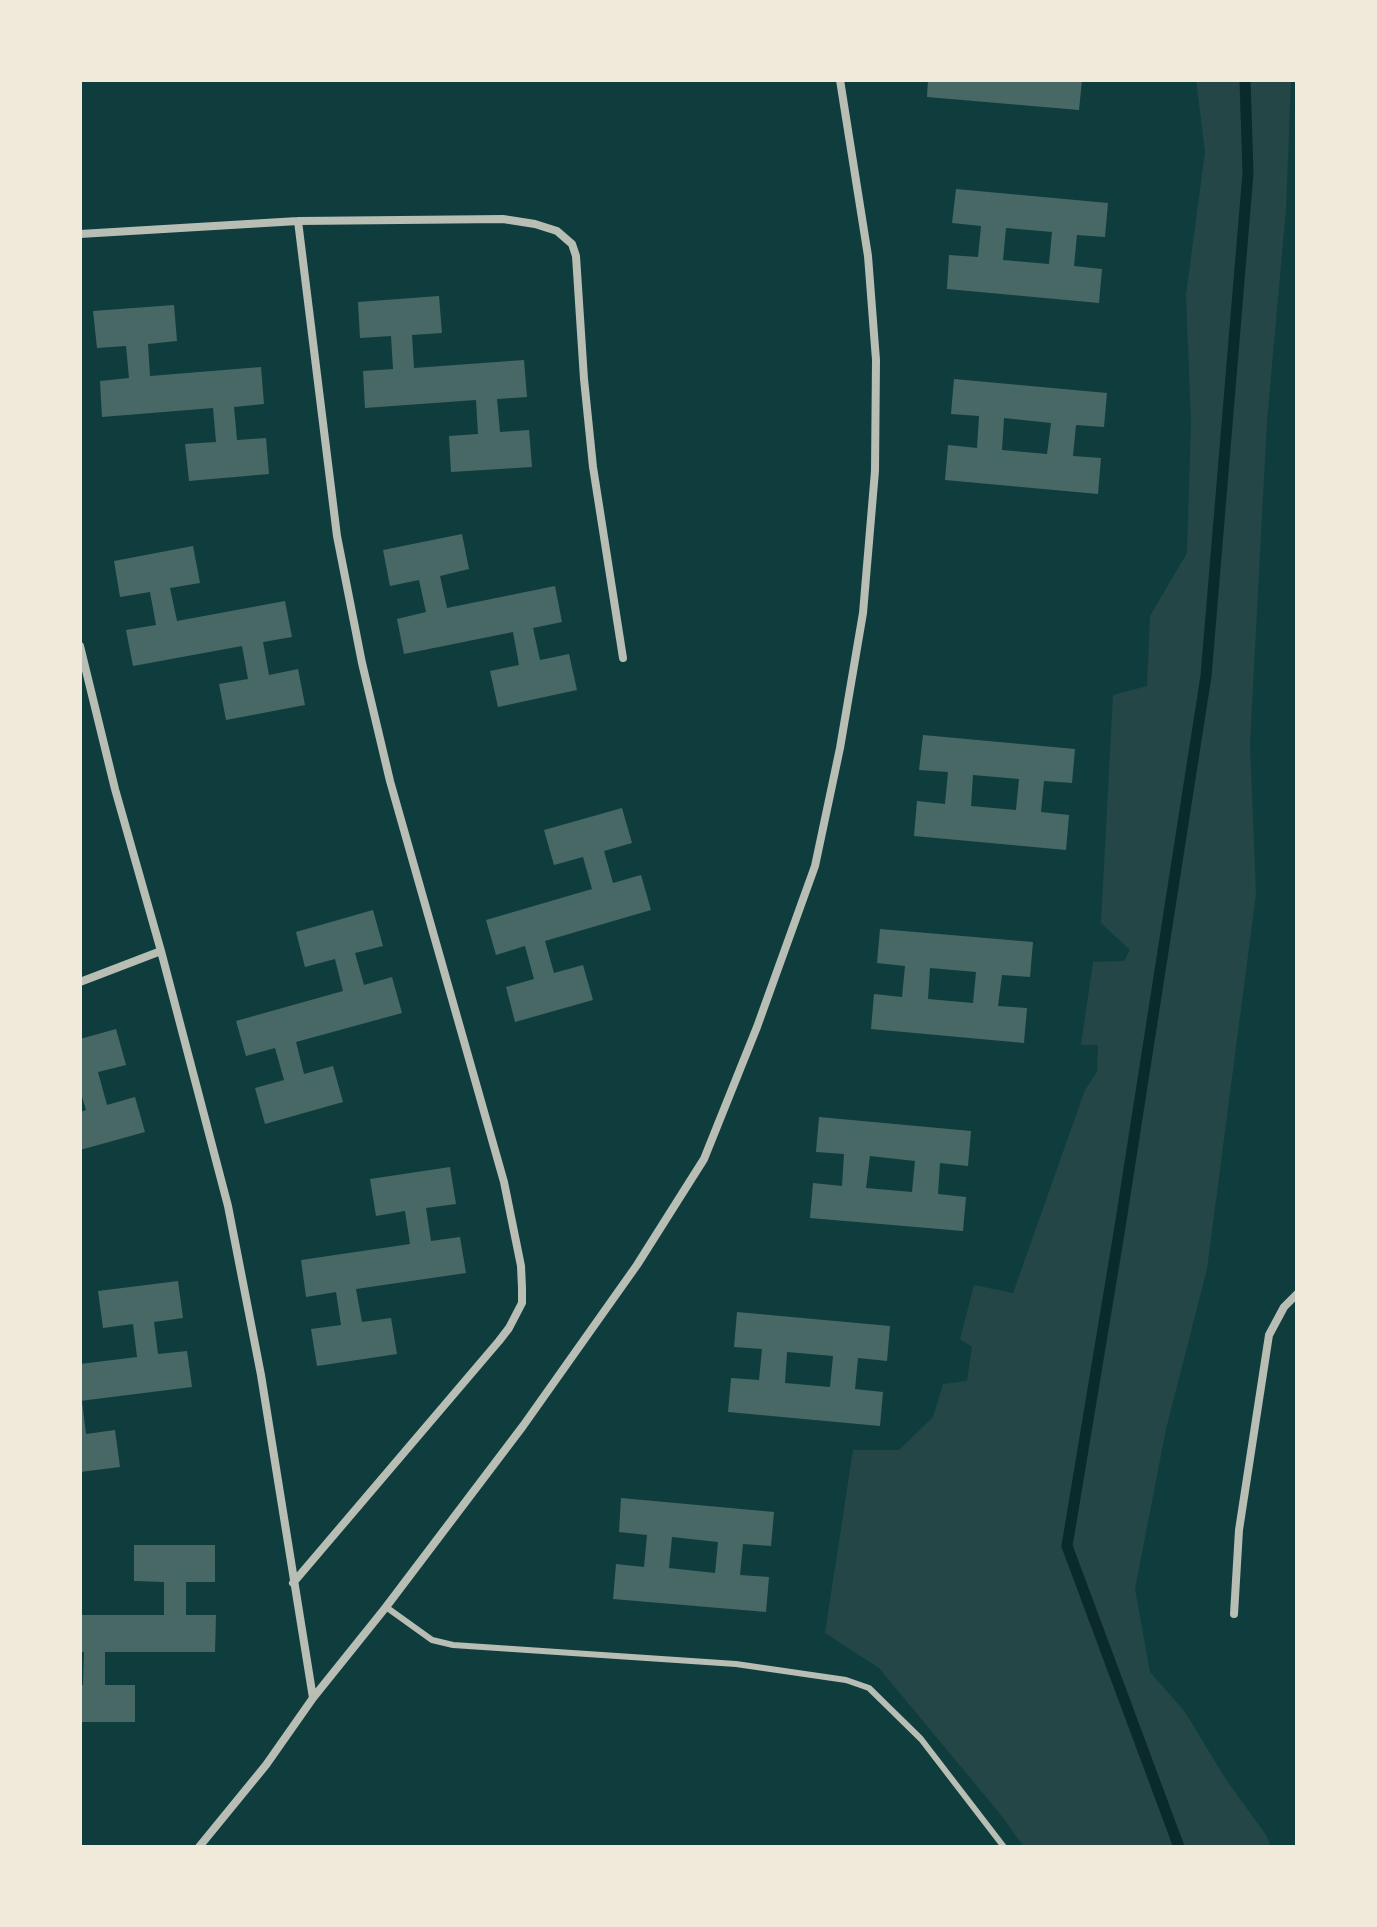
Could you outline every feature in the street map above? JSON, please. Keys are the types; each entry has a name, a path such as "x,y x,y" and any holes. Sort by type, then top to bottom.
{"street":[{"path":"199,1847 266,1765 313,1698 523,1426 637,1265 704,1159 757,1027 815,866 840,748 863,613 875,471 876,360 868,256 840,80"},
{"path":"80,234 298,221 503,219 557,231 572,244 576,256 593,467 623,658"},
{"path":"293,1583 509,1328 522,1303 521,1266 504,1182 390,781 362,663 337,536 298,221"},
{"path":"80,646 115,789 228,1206 261,1375 313,1698"},
{"path":"80,982 161,951"},
{"path":"1234,1614 1239,1530 1269,1335 1284,1307 1297,1294"}],"lane":[{"path":"386,1607 432,1640 453,1645 736,1664 846,1680 869,1688 921,1739 1004,1847"}],"shaded area":[{"path":"1196,80 1291,80 1286,209 1267,421 1250,744 1256,894 1207,1269 1166,1429 1135,1589 1150,1672 1185,1712 1271,1847 1024,1847 879,1668 825,1633 853,1450 899,1450 933,1417 943,1384 967,1381 972,1347 960,1339 974,1285 1013,1293 1085,1090 1097,1072 1098,1045 1081,1045 1093,962 1124,961 1130,950 1101,923 1113,695 1147,686 1150,616 1187,553 1191,422 1186,295 1205,152"}],"building":[{"path":"928,80 1082,80 1079,110 927,97"},
{"path":"956,189 1108,203 1105,237 1077,235 1074,266 1102,269 1099,303 947,289 949,255 978,257 981,226 952,223","holes":["1006,228 1052,232 1049,264 1003,260"]},
{"path":"439,296 442,333 412,335 414,368 524,360 527,397 497,399 500,432 529,430 532,467 451,472 449,436 478,434 476,400 365,408 363,371 393,369 391,336 360,338 358,302"},
{"path":"174,305 177,341 148,344 150,376 261,367 264,404 234,407 237,440 266,438 269,474 189,481 185,444 216,442 213,408 102,417 100,381 129,378 126,346 97,348 93,311"},
{"path":"954,379 1107,393 1104,427 1076,425 1073,456 1101,458 1098,494 945,480 948,445 977,448 979,416 951,414","holes":["1004,418 1051,423 1047,454 1002,450"]},
{"path":"462,534 469,569 440,576 447,608 555,586 562,622 533,628 540,660 569,654 577,690 498,707 490,671 519,665 513,632 404,654 397,619 426,612 419,580 390,586 383,550"},
{"path":"193,546 200,583 170,588 177,621 285,601 292,637 263,642 269,675 298,669 305,705 226,720 219,684 248,679 242,646 133,666 126,630 156,625 150,592 120,597 114,561"},
{"path":"923,735 1075,749 1072,783 1044,781 1041,812 1069,815 1066,850 914,836 917,801 945,804 948,772 919,770","holes":["973,775 1019,779 1016,810 971,806"]},
{"path":"622,808 632,843 604,851 613,883 641,875 651,910 545,941 554,973 583,965 593,1000 515,1022 506,987 534,979 525,946 496,955 486,920 592,889 583,857 554,865 544,830"},
{"path":"373,910 383,946 355,953 364,985 392,977 402,1013 296,1042 304,1074 333,1066 343,1102 265,1124 255,1088 284,1080 275,1048 246,1056 236,1021 343,991 335,959 305,967 296,932"},
{"path":"880,929 1033,942 1030,977 1002,975 998,1006 1027,1008 1024,1043 871,1029 874,994 902,997 905,966 877,963","holes":["930,968 976,972 973,1003 928,999"]},
{"path":"116,1029 126,1065 98,1072 107,1105 135,1097 145,1132 80,1150 80,1112 86,1110 80,1090 80,1039"},
{"path":"819,1117 971,1131 968,1166 940,1163 938,1194 966,1197 963,1231 810,1218 813,1183 842,1186 844,1154 816,1152","holes":["870,1156 915,1161 912,1192 866,1188"]},
{"path":"450,1167 456,1204 426,1208 431,1241 460,1237 466,1273 356,1289 362,1322 391,1318 397,1354 317,1366 311,1329 341,1325 336,1292 306,1297 301,1260 410,1244 405,1211 376,1216 370,1179"},
{"path":"178,1281 183,1318 154,1322 158,1354 187,1351 192,1387 80,1401 80,1364 137,1357 133,1324 103,1328 98,1291"},
{"path":"737,1312 890,1326 887,1361 858,1358 855,1389 883,1392 880,1426 728,1412 731,1378 759,1380 762,1349 734,1347","holes":["787,1352 833,1356 830,1387 785,1383"]},
{"path":"80,1401 86,1434 115,1430 120,1467 80,1472"},
{"path":"621,1498 774,1512 771,1546 743,1544 740,1575 769,1577 766,1612 613,1599 616,1564 644,1567 647,1535 619,1532","holes":["672,1537 718,1542 715,1573 669,1568"]},
{"path":"134,1545 215,1545 215,1582 186,1582 186,1615 216,1615 215,1652 105,1652 105,1685 135,1685 135,1722 80,1722 84,1652 80,1652 80,1615 164,1615 164,1582 134,1581"}],"waterway":[{"path":"1179,1847 1067,1546 1206,676 1248,173 1245,80"}]}
